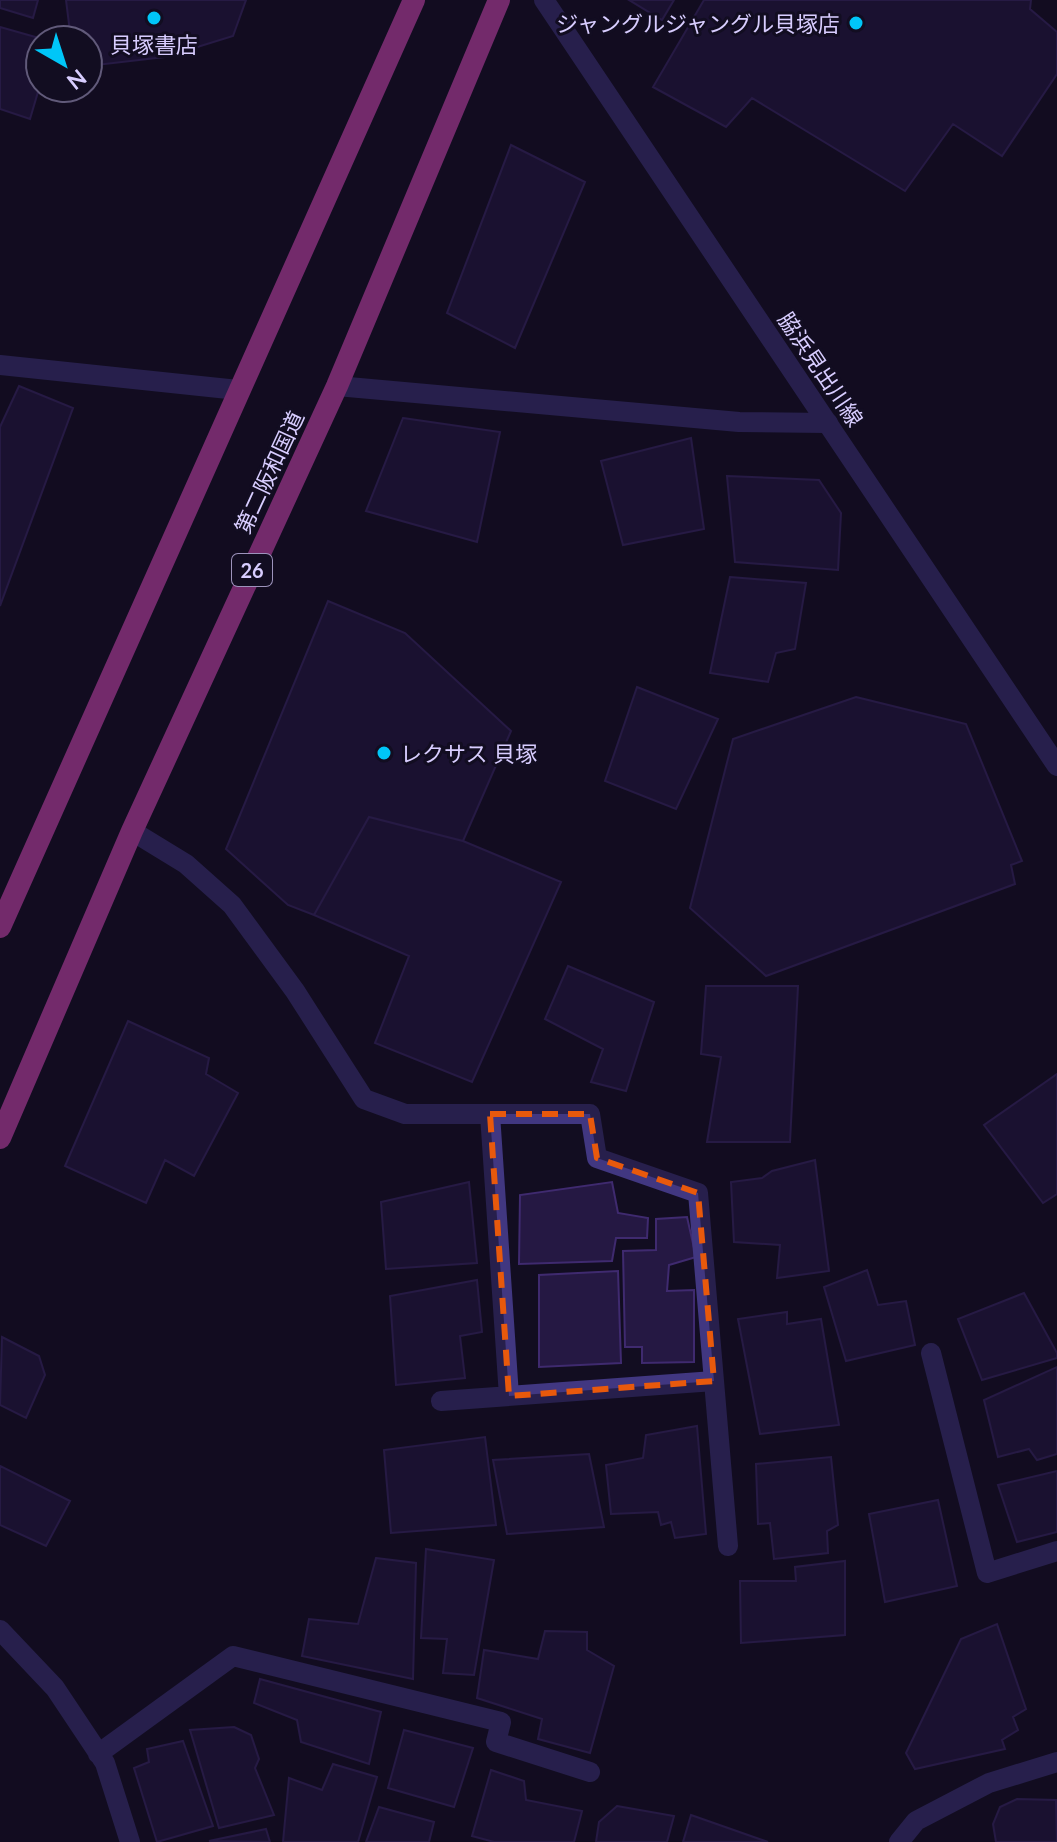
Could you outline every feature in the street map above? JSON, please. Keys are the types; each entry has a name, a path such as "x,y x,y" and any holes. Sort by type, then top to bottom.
{"highway":[{"path":"0,927 414,0"},
{"name":"第二阪和国道","path":"0,1138 132,831 337,386 499,0"}],"street":[{"name":"脇浜見出川線","path":"544,0 1057,766"},
{"path":"0,365 238,390"},
{"path":"337,386 739,422 828,423"},
{"path":"132,831 186,864 232,905 295,991 364,1099 405,1114 590,1114 597,1158 698,1193 728,1546"},
{"path":"490,1114 509,1396"},
{"path":"931,1353 987,1573 1057,1551"},
{"path":"441,1401 714,1381"},
{"path":"0,1630 55,1688 105,1763 130,1842"},
{"path":"98,1754 233,1656 501,1722 496,1742 590,1772"},
{"path":"899,1842 916,1821 989,1783 1057,1762"}],"highlighted area":[{"path":"490,1114 590,1114 597,1158 698,1193 714,1381 509,1396"}],"building":[{"path":"0,0 38,0 33,18 0,8"},
{"name":"貝塚書店","path":"66,0 246,0 233,36 165,57 104,64 104,24 69,24"},
{"path":"629,0 674,0 662,20"},
{"path":"704,0 1031,0 1030,9 1057,32 1057,74 1002,156 953,124 905,191 752,98 726,127 653,87"},
{"path":"0,27 24,34 24,104 34,104 30,119 0,109"},
{"path":"511,145 585,182 515,348 447,313"},
{"path":"19,386 73,408 0,606 0,427"},
{"path":"403,418 500,432 477,542 366,511"},
{"path":"691,438 704,529 623,545 601,461"},
{"path":"727,476 819,480 841,513 838,570 735,562"},
{"path":"730,577 806,583 795,649 776,653 768,682 710,673"},
{"name":"レクサス 貝塚","path":"328,601 405,633 511,731 463,841 369,817 314,915 288,905 226,849"},
{"path":"637,687 718,719 676,809 605,781"},
{"path":"856,697 966,724 1022,861 1011,865 1015,884 766,976 690,908 733,739"},
{"path":"369,817 463,841 561,882 472,1082 375,1043 409,956 314,915"},
{"path":"568,966 654,1002 626,1091 591,1082 603,1049 545,1019"},
{"path":"706,986 798,986 790,1142 707,1142 721,1057 701,1054"},
{"path":"128,1021 209,1058 206,1074 238,1093 194,1176 165,1160 146,1203 65,1166"},
{"path":"1057,1074 1057,1194 1043,1203 984,1125"},
{"path":"815,1160 829,1271 777,1278 780,1245 734,1242 731,1182 762,1178 772,1171"},
{"path":"469,1182 477,1263 386,1269 381,1202"},
{"path":"612,1182 618,1213 648,1218 647,1238 616,1238 612,1261 519,1264 520,1195"},
{"path":"687,1217 696,1257 669,1265 667,1291 694,1290 694,1362 642,1363 642,1347 625,1347 623,1251 656,1250 656,1219"},
{"path":"867,1270 878,1305 906,1301 915,1345 846,1361 824,1287"},
{"path":"618,1271 621,1363 539,1367 539,1275"},
{"path":"477,1280 482,1332 460,1336 465,1378 396,1385 390,1296"},
{"path":"1024,1293 1057,1358 982,1380 958,1319"},
{"path":"787,1312 787,1324 821,1319 839,1425 760,1434 738,1319"},
{"path":"2,1337 39,1356 45,1375 26,1418 0,1405"},
{"path":"1057,1367 1057,1454 1037,1460 1029,1449 998,1457 984,1400"},
{"path":"697,1426 706,1534 675,1538 671,1522 661,1525 658,1512 611,1514 606,1465 643,1458 646,1435"},
{"path":"485,1437 496,1525 391,1533 384,1450"},
{"path":"589,1454 604,1527 507,1534 493,1460"},
{"path":"831,1457 838,1525 827,1531 828,1553 774,1559 770,1523 758,1524 756,1464"},
{"path":"0,1466 70,1501 46,1546 0,1525"},
{"path":"1057,1471 1057,1532 1017,1542 998,1485"},
{"path":"938,1500 957,1586 885,1602 869,1514"},
{"path":"426,1549 494,1560 474,1675 443,1673 447,1639 421,1638"},
{"path":"376,1558 416,1563 413,1679 302,1656 309,1619 358,1624"},
{"path":"845,1561 845,1635 741,1643 740,1581 796,1581 795,1567"},
{"path":"997,1624 1026,1709 1013,1717 1018,1730 1002,1740 1005,1749 915,1769 906,1753 961,1639"},
{"path":"545,1631 587,1632 587,1650 614,1666 590,1753 538,1739 542,1719 477,1698 484,1650 538,1659"},
{"path":"260,1679 381,1712 369,1764 301,1742 297,1720 254,1703"},
{"path":"234,1727 251,1735 259,1759 255,1768 274,1815 219,1828 190,1730"},
{"path":"404,1730 473,1748 454,1807 388,1788"},
{"path":"183,1741 213,1826 157,1842 134,1768 149,1762 147,1749"},
{"path":"333,1764 377,1777 358,1842 283,1842 289,1778 322,1790"},
{"path":"491,1770 524,1781 526,1800 582,1811 574,1842 494,1842 472,1836"},
{"path":"1017,1799 1056,1800 1057,1842 996,1842 993,1824 1000,1807"},
{"path":"617,1806 674,1816 667,1842 596,1842 599,1822"},
{"path":"379,1807 434,1822 429,1842 366,1842"},
{"path":"691,1815 768,1842 683,1842"},
{"path":"266,1829 270,1842 209,1841"}],"place":[{"name":"貝塚書店","path":"154,18"},
{"name":"ジャングルジャングル貝塚店","path":"856,23"},
{"name":"レクサス 貝塚","path":"384,753"}]}
